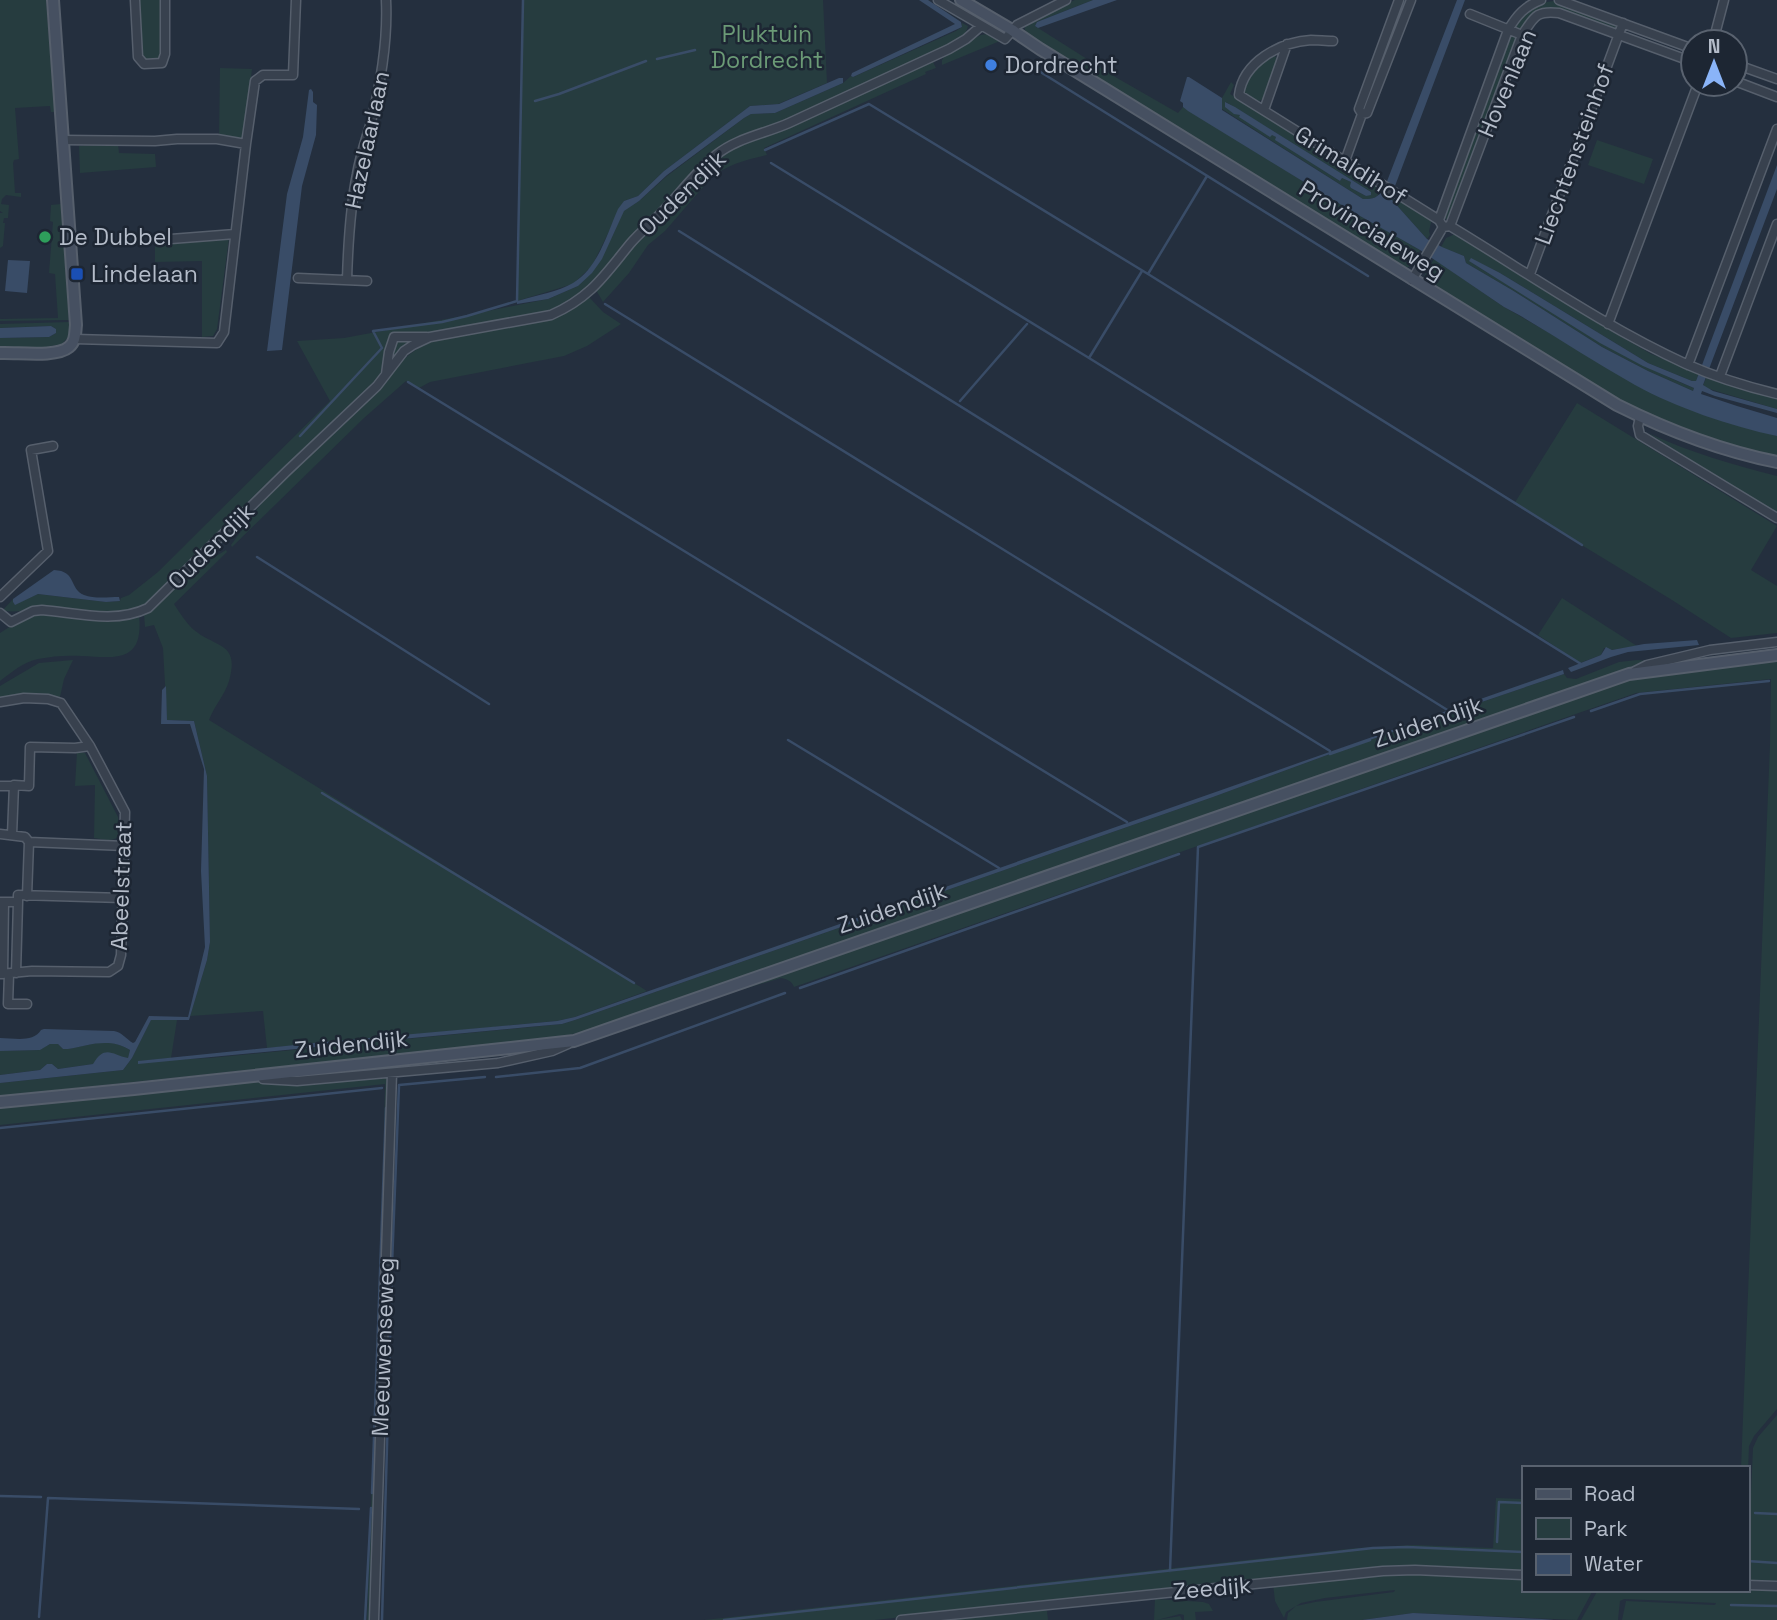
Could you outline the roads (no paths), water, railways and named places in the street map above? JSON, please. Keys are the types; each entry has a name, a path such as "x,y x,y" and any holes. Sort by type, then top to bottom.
{"street":[{"path":"0,353 58,353 69,347 75,339 53,0"},
{"path":"135,0 138,57 144,64 162,63 165,54 166,0"},
{"path":"75,339 218,343 224,332 255,81 263,75 293,75 296,0"},
{"name":"Hazelaarlaan","path":"347,280 353,195 382,75 386,0"},
{"path":"938,0 1004,39 1026,19 1066,0"},
{"name":"Provincialeweg","path":"961,0 1415,275 1617,405 1640,417 1721,447 1777,462"},
{"path":"1345,161 1362,114 1359,109 1399,0"},
{"path":"1362,114 1367,113 1410,0"},
{"name":"Hovenlaan","path":"1444,224 1508,30 1521,11 1541,0"},
{"path":"1559,0 1679,44"},
{"path":"1717,28 1724,0"},
{"path":"970,19 976,9"},
{"name":"Hovenlaan","path":"1415,275 1444,224 1522,35 1536,15 1559,13 1679,57"},
{"path":"1469,14 1522,35"},
{"path":"1619,34 1623,23"},
{"name":"Oudendijk","path":"385,375 394,337 429,337 551,315 563,310 588,293 631,242 726,148 789,123 948,49 981,26"},
{"name":"Liechtensteinhof","path":"1530,274 1619,34"},
{"name":"Grimaldihof","path":"1333,41 1310,40 1287,44 1266,55 1254,64 1240,83 1238,95 1444,224"},
{"path":"1264,110 1287,44"},
{"path":"1749,69 1777,79"},
{"path":"1749,86 1777,97"},
{"path":"1608,324 1693,98"},
{"path":"1688,365 1777,129"},
{"path":"63,140 217,139 246,144"},
{"path":"1716,375 1777,223"},
{"name":"Liechtensteinhof","path":"1444,224 1628,335 1698,369 1777,394"},
{"path":"158,240 235,234"},
{"path":"298,278 367,281"},
{"name":"Oudendijk","path":"0,613 11,622 33,611 42,610 115,617 148,608 365,398 404,351 429,337"},
{"path":"1640,417 1640,435 1777,518"},
{"path":"0,597 48,551 31,450 53,446"},
{"path":"1629,674 1647,665 1710,650 1777,642"},
{"name":"Zuidendijk","path":"0,1102 574,1041 1629,674 1777,655"},
{"name":"Abeelstraat","path":"0,702 24,698 48,699 61,704 90,746 125,812 121,955 118,966 109,972 32,971 7,974"},
{"path":"0,786 29,786 30,747 90,746"},
{"path":"12,835 14,786"},
{"path":"0,834 25,837 29,842 27,896"},
{"path":"29,842 125,846"},
{"path":"7,974 18,895 123,898"},
{"path":"18,902 2,902 8,1004 27,1004"},
{"path":"236,1077 297,1081 498,1063 552,1051 574,1041"},
{"name":"Meeuwenseweg","path":"374,1620 392,1073"},
{"name":"Zeedijk","path":"901,1620 1383,1571 1522,1575"},
{"path":"1749,1585 1777,1586"}],"water":[{"path":"919,0 928,0 961,22 962,27 851,76 852,73 955,24"},
{"path":"1093,0 1117,0 1038,28 1035,26 1037,22"},
{"path":"1457,0 1465,0 1392,200 1427,239 1464,256 1466,263 1602,347 1693,391 1694,388 1643,366 1600,343 1469,261 1471,258 1500,273 1648,363 1696,381 1777,165 1777,189 1703,385 1713,391 1777,409 1777,413 1702,391 1701,394 1777,418 1777,436 1704,415 1635,385 1504,307 1420,250 1188,111 1180,101 1189,77 1222,98 1222,110 1363,199 1370,199 1384,189"},
{"path":"843,78 843,83 775,113 751,114 744,118 667,175 624,211 602,259 578,286 548,299 517,304 517,301 554,291 582,277 595,260 624,201 638,196 664,171 750,106 779,104"},
{"path":"311,89 313,102 317,105 316,135 302,186 282,350 267,351 287,194 303,137"},
{"path":"1225,102 1371,192 1371,195 1366,196 1351,188 1351,182 1342,178 1340,181 1275,140 1276,137 1270,137 1225,107"},
{"path":"8,260 30,261 27,293 5,291"},
{"path":"51,326 56,329 56,333 49,337 0,338 0,328"},
{"path":"54,570 66,573 76,589 84,595 119,597 120,601 106,602 38,594 15,605 13,599"},
{"path":"1697,640 1699,645 1628,652 1571,672 1568,668 1601,655 1606,647 1612,650 1644,644"},
{"path":"1563,670 1564,674 562,1024 138,1064 138,1061 557,1021 575,1017"},
{"path":"166,686 167,720 194,721 207,776 210,942 189,1020 151,1020 123,1070 0,1083 0,1075 40,1070 47,1064 58,1069 93,1064 101,1054 109,1052 128,1058 130,1050 107,1043 68,1049 63,1049 58,1044 50,1044 40,1050 0,1051 0,1038 33,1037 44,1029 114,1031 133,1043 149,1016 188,1017 205,947 201,871 204,769 190,724 161,724 162,690"},
{"path":"1413,1613 1542,1619 1554,1620 1362,1620"}],"waterway":[{"path":"300,436 382,348 373,331 442,322 517,301 523,0"},
{"path":"657,59 695,50"},
{"path":"535,101 646,61"},
{"path":"1034,68 1368,276"},
{"path":"765,150 869,104 1148,274 1582,545"},
{"path":"771,163 1581,664"},
{"path":"1148,274 1207,176"},
{"path":"679,231 1449,711"},
{"path":"1089,358 1142,271"},
{"path":"605,304 1330,751"},
{"path":"960,401 1027,324"},
{"path":"408,382 1127,822"},
{"path":"257,557 489,704"},
{"path":"1591,711 1640,694 1769,681"},
{"path":"1170,1571 1198,847 1574,717"},
{"path":"788,740 999,868"},
{"path":"1330,754 1370,740"},
{"path":"322,793 634,983"},
{"path":"800,988 1179,854"},
{"path":"496,1077 580,1068 785,993"},
{"path":"392,1265 399,1085 485,1077"},
{"path":"0,1128 382,1088"},
{"path":"372,1493 386,1108"},
{"path":"382,1620 392,1272"},
{"path":"0,1496 41,1497"},
{"path":"39,1617 48,1498 359,1509"},
{"path":"1497,1542 1499,1502 1522,1503"},
{"path":"365,1620 371,1508"},
{"path":"1755,1513 1777,1514"},
{"path":"724,1620 1373,1548 1522,1552"},
{"path":"1749,1561 1777,1563"},
{"path":"1731,1605 1777,1606"}],"place":[{"name":"Dordrecht","path":"991,65"},
{"name":"De Dubbel","path":"45,237"},
{"name":"Lindelaan","path":"77,274"}],"park label":[{"name":"Pluktuin Dordrecht","path":"767,47"}]}
